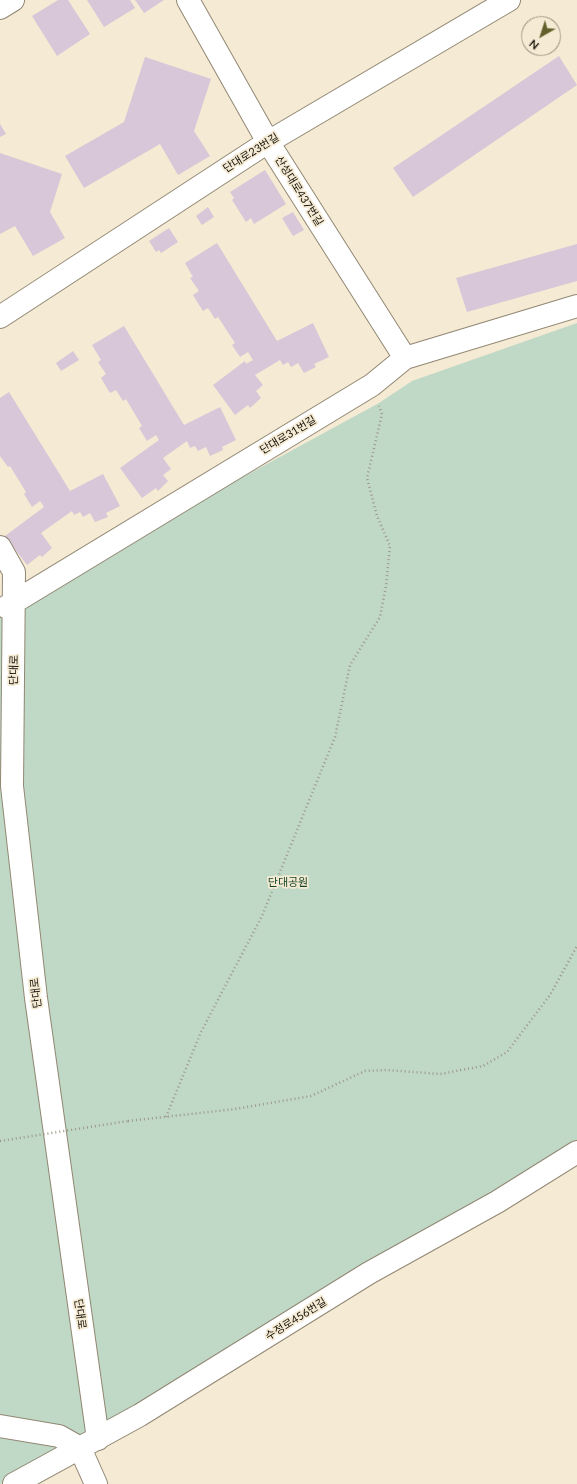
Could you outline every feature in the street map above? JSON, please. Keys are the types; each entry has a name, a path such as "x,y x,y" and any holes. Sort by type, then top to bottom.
{"street":[{"path":"0,8 12,0"},
{"name":"산성대로437번길","path":"188,0 268,142 405,358"},
{"name":"단대로23번길","path":"0,317 268,142 509,0"},
{"name":"단대로31번길","path":"8,606 372,384 405,358 577,306"},
{"name":"단대로","path":"0,547 14,572 8,606 12,786 89,1443 96,1484"},
{"name":"수정로456번길","path":"14,1484 89,1443 254,1346 370,1273 497,1202 577,1152"},
{"path":"0,1426 59,1436 89,1443"}],"path":[{"path":"166,1117 201,1032 262,916 335,737 350,665 380,617 390,546 377,516 368,478 382,414 372,384"},
{"path":"0,1141 128,1121 235,1109 311,1096 364,1071 387,1070 440,1074 483,1066 507,1052 550,995 577,946"}],"green space":[{"name":"단대공원","path":"577,323 577,1152 80,1448 0,1484 0,612 15,601 379,403 412,381"}],"building":[{"path":"58,0 68,0 90,34 57,56 32,16"},
{"path":"87,0 130,0 135,8 104,27"},
{"path":"135,0 164,0 144,13"},
{"path":"559,56 577,85 413,197 393,168"},
{"path":"145,57 211,79 194,131 210,156 178,175 160,144 84,188 65,156 124,122"},
{"path":"0,124 6,134 0,137"},
{"path":"0,153 62,174 50,212 65,238 33,256 15,226 0,234"},
{"path":"265,170 286,204 254,224 251,218 246,222 232,200 234,198 230,192"},
{"path":"208,207 214,217 202,225 196,216"},
{"path":"293,212 304,230 293,236 282,218"},
{"path":"169,228 178,242 161,253 159,250 156,252 149,241"},
{"path":"217,243 277,341 313,323 329,357 314,364 316,367 304,373 298,363 291,367 288,362 283,365 280,360 255,375 263,385 256,391 261,398 250,408 248,405 235,415 213,385 245,361 246,364 253,360 248,352 240,357 232,345 235,343 218,317 215,319 208,308 203,311 193,295 199,291 190,278 193,277 185,263"},
{"path":"577,244 577,281 467,312 456,278"},
{"path":"124,326 184,425 220,407 236,440 222,447 223,450 210,456 206,447 198,451 195,446 190,448 187,441 163,458 171,469 163,475 168,481 158,491 156,488 142,498 120,468 159,440 156,435 147,441 139,428 142,426 126,399 123,401 116,390 110,393 101,378 106,374 98,362 101,360 92,345"},
{"path":"73,351 79,360 61,371 56,363"},
{"path":"9,392 70,491 103,474 120,506 106,513 108,517 95,522 90,513 83,517 80,512 74,515 72,511 41,533 52,548 42,557 40,555 27,565 5,536 44,507 40,501 32,507 24,494 26,492 10,466 8,467 0,456 0,398"}]}
